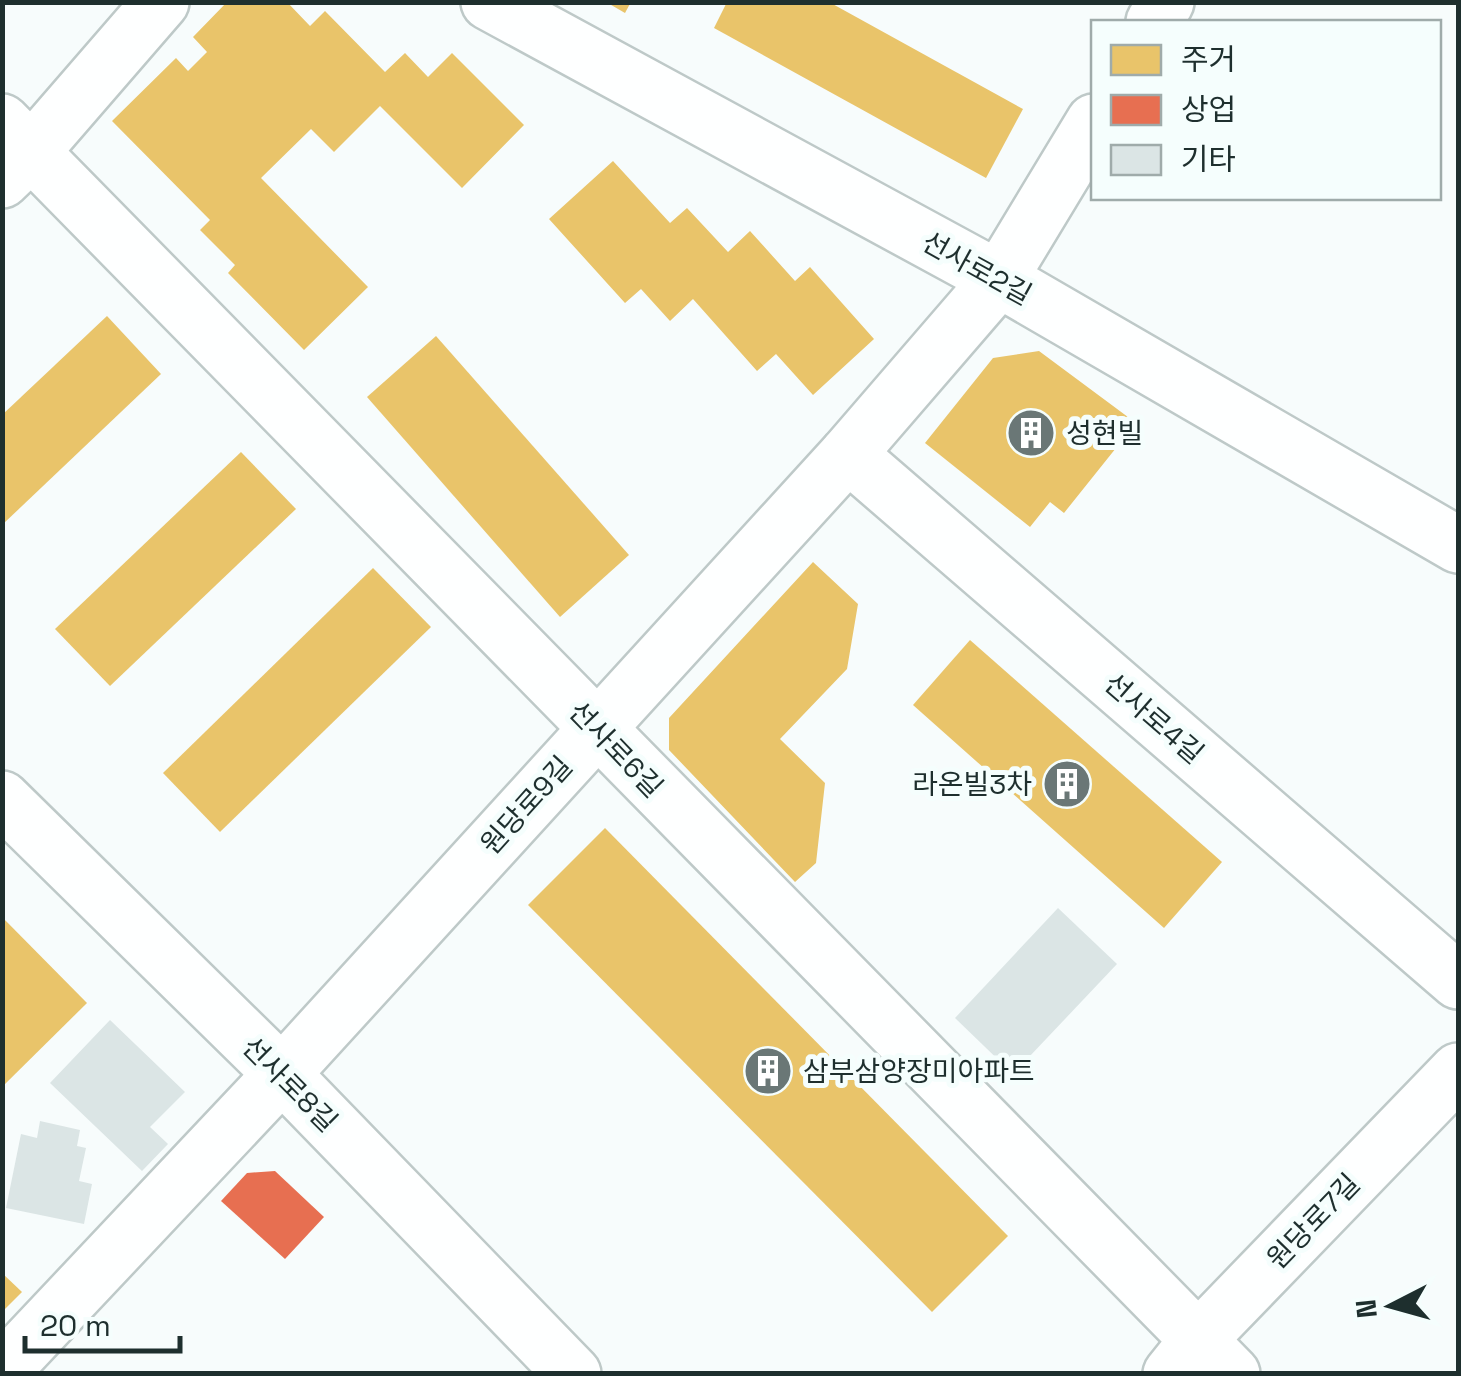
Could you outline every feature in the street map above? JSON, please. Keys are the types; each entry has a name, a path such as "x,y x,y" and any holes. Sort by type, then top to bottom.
{"street":[{"path":"12,151 161,2"},
{"name":"선사로2길","path":"490,2 999,279 1458,545"},
{"name":"원당로9길","path":"2,1371 282,1074 848,454 999,279 1091,127"},
{"name":"선사로6길","path":"12,151 596,728 1201,1362"},
{"name":"선사로4길","path":"848,454 1458,981"},
{"name":"선사로8길","path":"2,799 282,1074 573,1374"},
{"name":"원당로7길","path":"1201,1362 1458,1070"}],"building: 주거":[{"path":"227,2 287,2 310,26 325,11 385,72 405,53 428,77 452,53 524,125 462,188 380,106 334,152 311,129 261,178 368,287 304,350 228,273 235,265 200,230 210,220 112,121 176,58 188,71 207,52 193,37"},
{"path":"606,2 631,2 625,13"},
{"path":"727,2 829,2 1023,109 986,178 714,28"},
{"path":"613,161 670,223 687,208 728,252 750,231 795,281 810,267 874,339 813,395 776,354 757,371 693,299 670,321 641,289 625,303 549,219"},
{"path":"107,316 161,374 2,525 2,415"},
{"path":"436,336 629,555 560,617 367,397"},
{"name":"성현빌","path":"1039,351 1136,423 1064,513 1050,502 1030,527 925,443 993,358"},
{"path":"241,452 296,509 110,686 55,629"},
{"path":"813,562 858,604 847,669 780,739 825,783 816,863 795,882 669,750 669,718"},
{"path":"373,568 431,627 220,832 163,773"},
{"name":"라온빌3차","path":"970,640 1222,862 1164,928 913,705"},
{"name":"삼부삼양장미아파트","path":"605,828 1008,1236 932,1312 528,905"},
{"path":"2,917 87,1003 2,1087"},
{"path":"2,1273 22,1292 2,1312"}],"building: 상업":[{"path":"275,1171 324,1217 285,1259 221,1201 247,1173"}],"building: 기타":[{"path":"1058,908 1117,964 1013,1074 955,1018"},
{"path":"110,1020 185,1092 150,1127 168,1144 142,1171 50,1083"},
{"path":"40,1121 80,1130 77,1146 86,1148 79,1181 92,1184 84,1224 6,1208 21,1134 37,1138"}],"place":[{"name":"성현빌","path":"1031,433"},
{"name":"라온빌3차","path":"1067,784"},
{"name":"삼부삼양장미아파트","path":"768,1071"}]}
